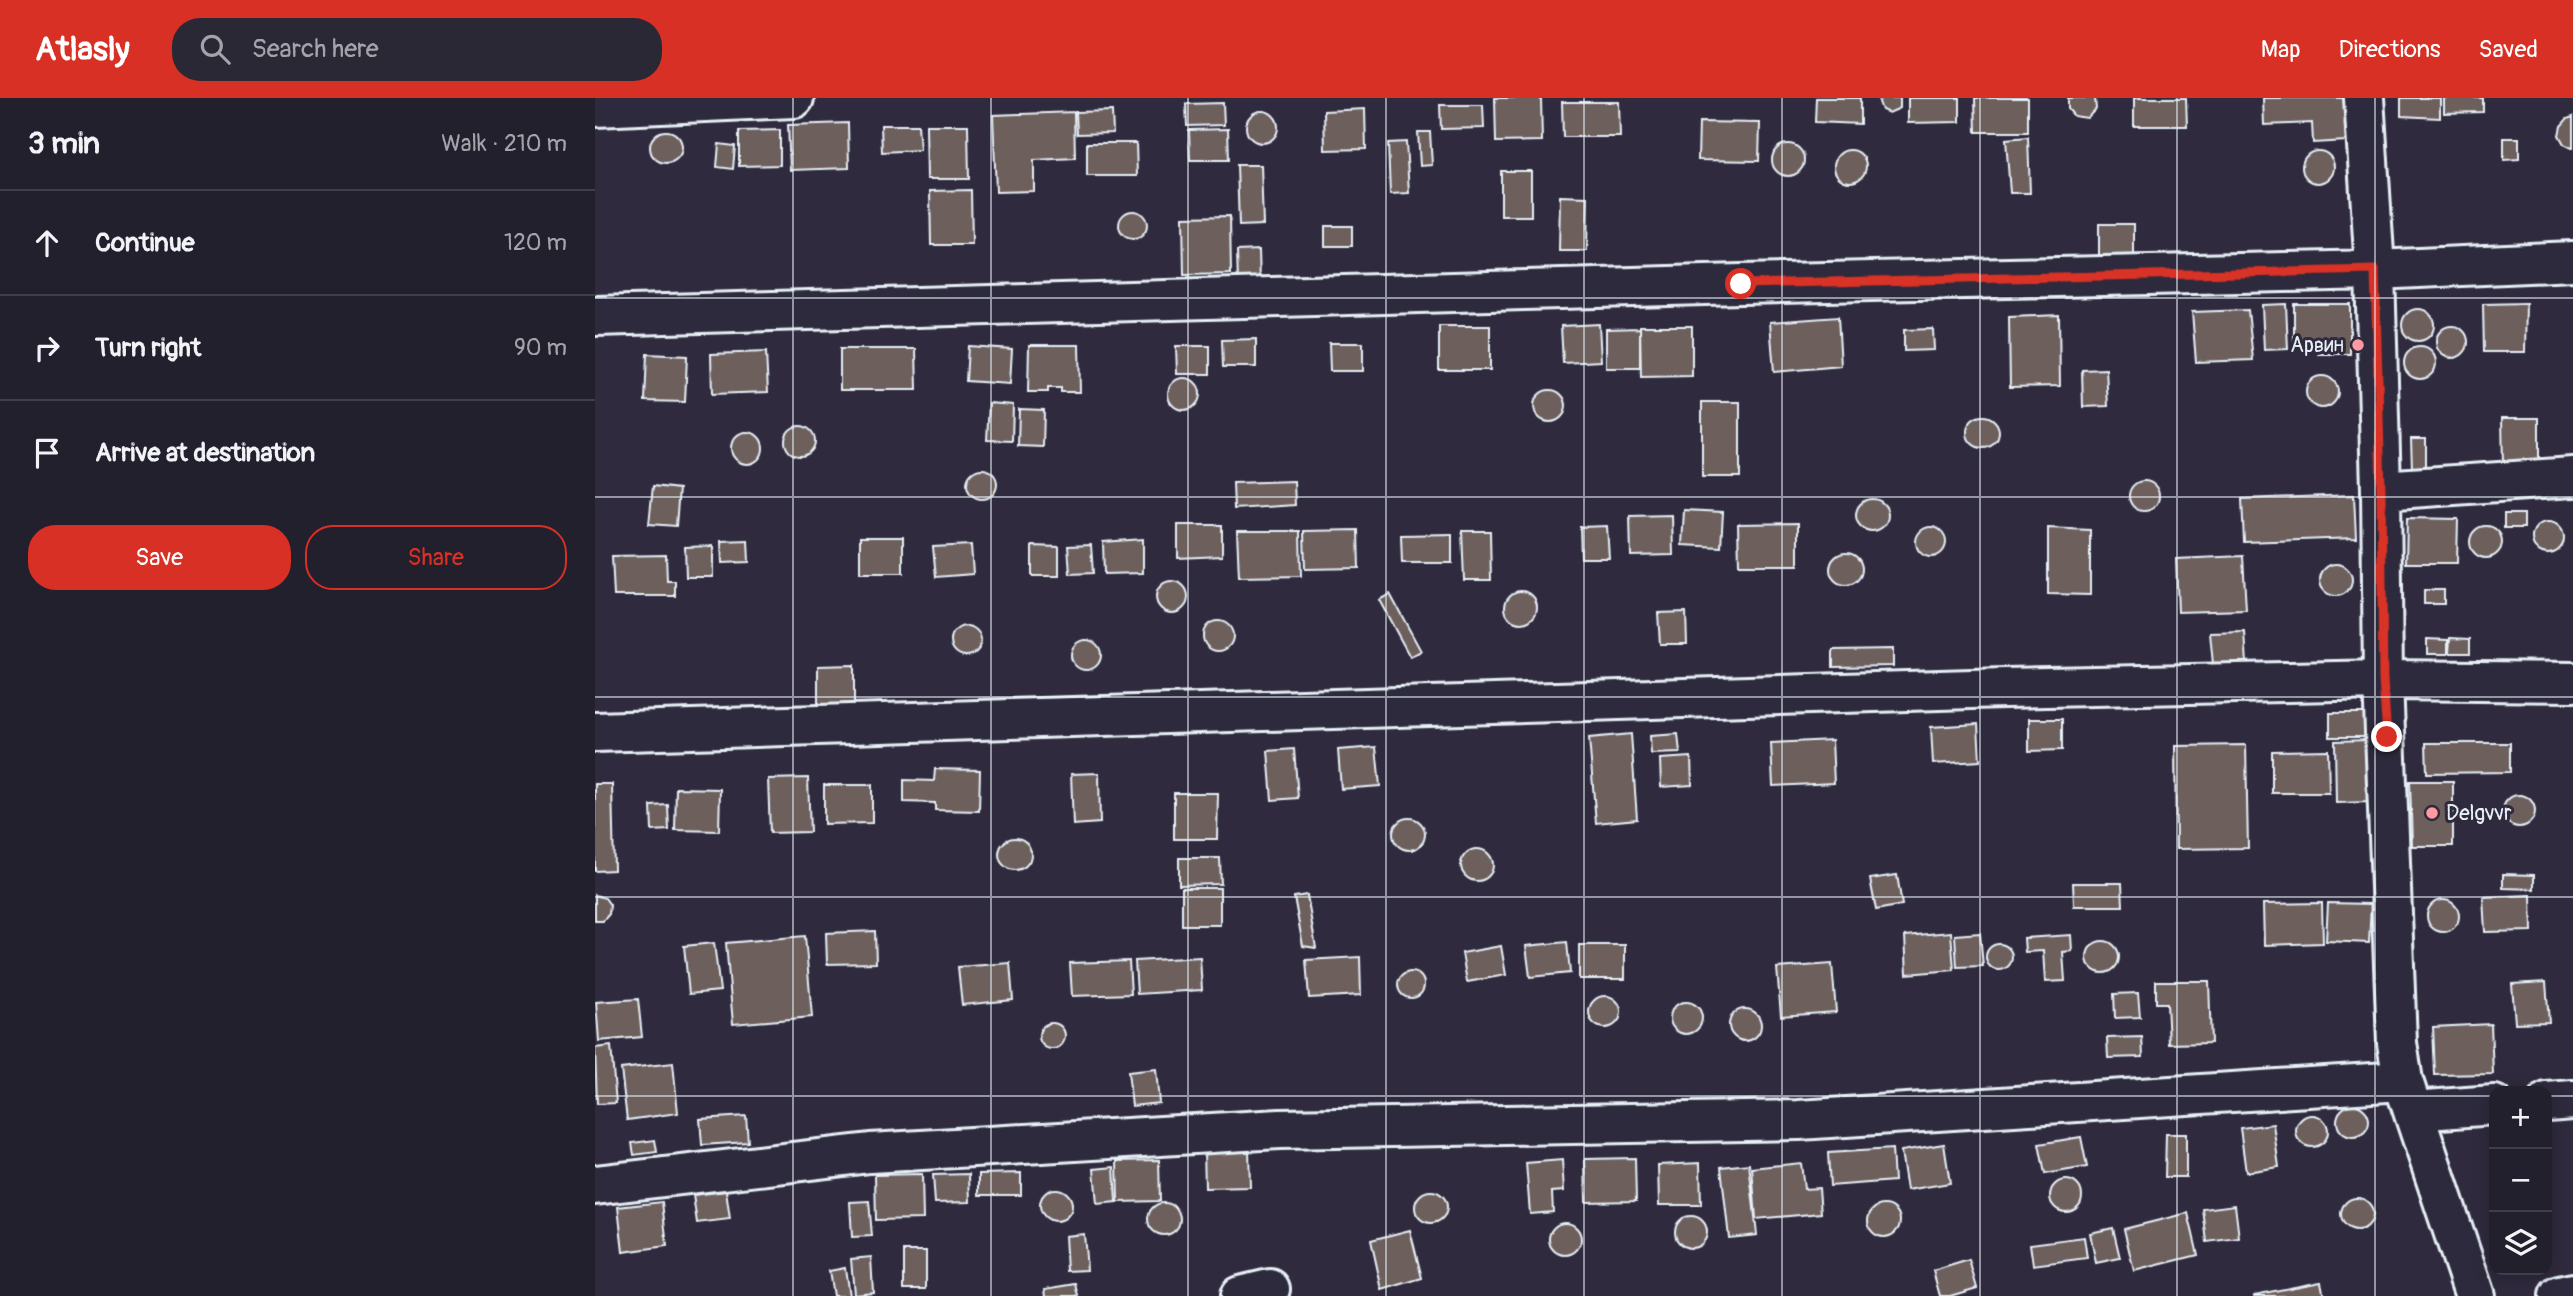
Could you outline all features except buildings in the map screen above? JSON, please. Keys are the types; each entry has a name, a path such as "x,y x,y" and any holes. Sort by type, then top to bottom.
{"street":[{"path":"595,107 794,98"},
{"path":"2364,98 2375,270 2383,680 2397,1043 2408,1096 2475,1296"},
{"path":"595,316 1741,284 2375,270 2573,261"},
{"path":"2381,490 2573,477"},
{"path":"595,732 2004,688 2383,680 2573,682"},
{"path":"595,1185 870,1153 1280,1129 1799,1120 2408,1096 2489,1104"},
{"path":"2552,1102 2573,1100"},
{"path":"2559,1296 2573,1293"}],"place":[{"name":"Арвин","path":"2358,345"},
{"name":"Delgvvr","path":"2432,813"}],"route":[{"path":"1741,284 2375,270 2383,680 2387,737"}]}
